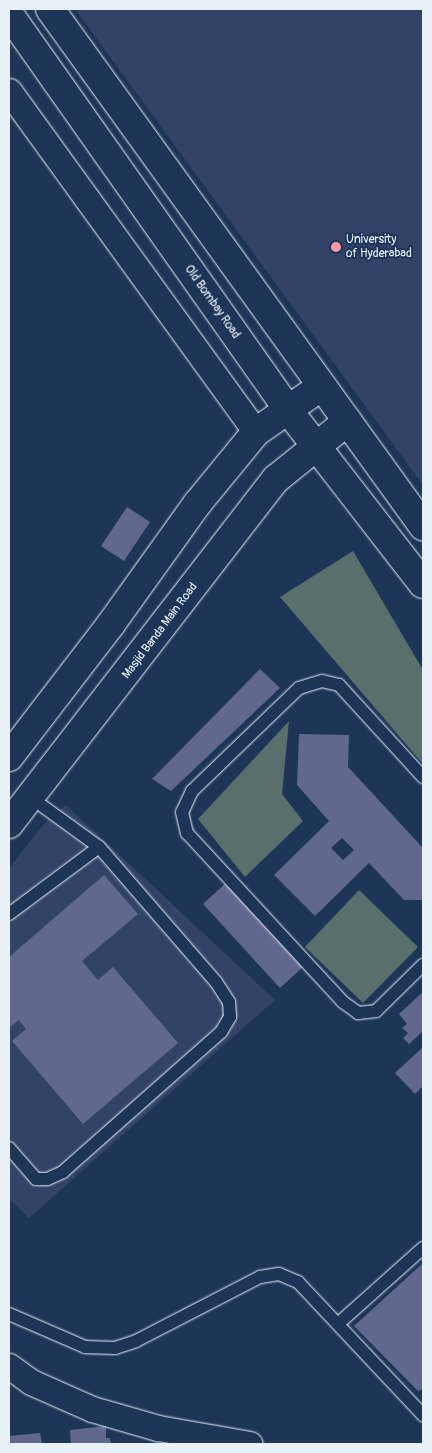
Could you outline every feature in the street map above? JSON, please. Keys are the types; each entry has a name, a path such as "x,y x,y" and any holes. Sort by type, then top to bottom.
{"main road":[{"path":"50,9 423,526"},
{"name":"Old Bombay Road","path":"9,14 288,410 423,584"},
{"path":"9,757 111,624 197,504 256,432 322,386"},
{"name":"Masjid Banda Main Road","path":"9,824 276,479 316,444 348,421"}],"street":[{"path":"9,90 256,432"},
{"path":"9,1366 32,1382 92,1409 158,1428 250,1444"}],"lane":[{"path":"423,777 339,684 322,681 298,688 192,791 182,812 187,833 343,1002 358,1013 376,1011 423,965"},
{"path":"9,1148 36,1179 47,1179 63,1172 221,1032 230,1017 229,1002 216,982 99,847 30,797"},
{"path":"10,911 99,847"},
{"path":"339,1323 423,1248"},
{"path":"9,1314 85,1347 115,1348 136,1341 260,1277 280,1274 298,1282 339,1323 423,1415"}],"shaded area":[{"name":"University of Hyderabad","path":"75,9 423,9 423,485"},
{"path":"66,805 275,1000 29,1218 9,1199 9,868 44,824"}],"green space":[{"path":"353,551 423,670 423,764 280,597"},
{"path":"289,721 282,794 303,821 245,877 198,819"},
{"path":"359,890 418,947 363,1003 305,947"}],"building":[{"path":"127,507 150,522 124,561 101,546"},
{"path":"260,669 280,688 171,791 152,779"},
{"path":"299,734 349,735 348,767 423,848 423,900 404,900 369,863 315,916 274,875 329,821 297,785","holes":["342,838 354,850 343,860 331,848"]},
{"path":"104,875 138,914 82,961 98,980 113,967 178,1043 83,1124 12,1041 26,1029 19,1020 9,1028 9,957"},
{"path":"227,882 303,967 280,988 203,904"},
{"path":"423,992 423,1031 409,1044 403,1038 408,1033 402,1028 407,1024 399,1014"},
{"path":"423,1047 423,1086 415,1094 395,1073"},
{"path":"423,1263 423,1389 418,1391 354,1326"},
{"path":"106,1426 106,1438 110,1438 111,1444 71,1444 70,1430"},
{"path":"40,1433 42,1444 9,1444 9,1436"}],"place":[{"name":"University of Hyderabad","path":"336,247"}]}
